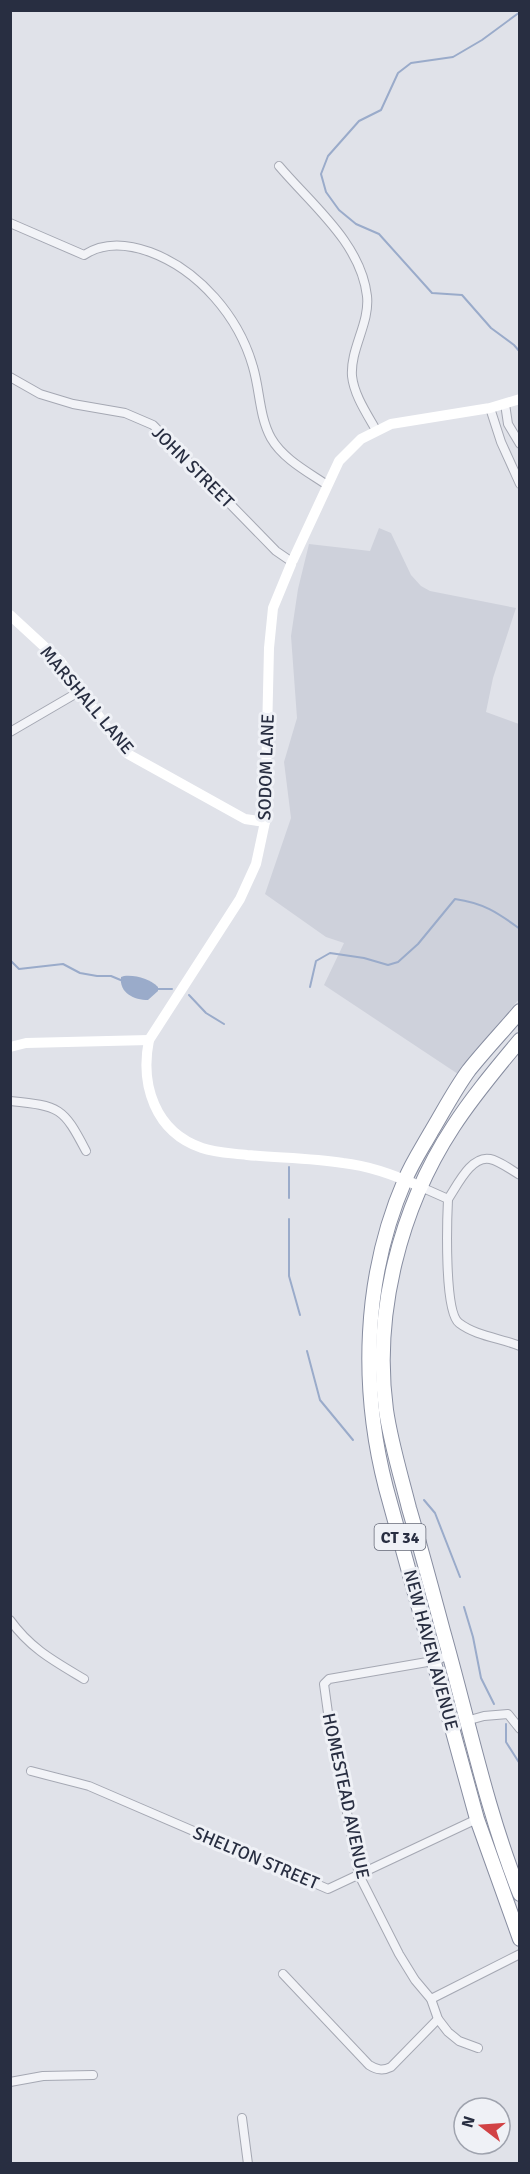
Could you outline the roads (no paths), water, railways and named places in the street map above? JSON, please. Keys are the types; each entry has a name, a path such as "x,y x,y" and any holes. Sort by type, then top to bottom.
{"highway":[{"name":"CT 34","path":"405,1179 468,1071 519,1011"},
{"path":"497,1038 515,1047"},
{"name":"CT 34","path":"421,1187 452,1129 483,1082 515,1047"},
{"name":"NEW HAVEN AVENUE","path":"405,1179 390,1225 375,1287 369,1343 369,1386 379,1461 477,1820 519,1939"},
{"name":"NEW HAVEN AVENUE","path":"421,1187 403,1234 390,1290 384,1346 385,1399 395,1457 466,1721 519,1894"}],"street":[{"path":"279,166 353,253 366,287 368,301 353,363 353,380 359,398 376,430"},
{"path":"10,223 84,255 104,246 130,246 163,257 187,270 223,308 241,338 254,369 264,417 274,443 289,458 327,484"},
{"name":"JOHN STREET","path":"10,377 40,394 73,404 125,413 153,425 276,551 292,562"},
{"name":"SODOM LANE","path":"421,1187 373,1167 220,1152 204,1149 188,1142 165,1122 153,1102 147,1085 146,1059 149,1040 240,899 256,864 265,822 269,648 273,608 339,461 361,439 391,424 490,408 519,399"},
{"path":"505,404 508,424 519,442"},
{"path":"490,408 501,442 519,484"},
{"name":"MARSHALL LANE","path":"10,615 61,662 105,726 128,754 245,819 265,822"},
{"path":"10,732 82,690"},
{"path":"10,1047 26,1043 149,1040"},
{"path":"10,1101 46,1105 57,1110 70,1121 86,1151"},
{"path":"519,1175 490,1159 480,1160 471,1166 448,1199 449,1287 451,1308 456,1321 466,1328 519,1346"},
{"path":"421,1187 448,1199"},
{"path":"10,1620 42,1654 84,1679"},
{"path":"433,1661 450,1655"},
{"name":"HOMESTEAD AVENUE","path":"433,1661 329,1679 324,1684 359,1875 399,1954 415,1980 431,1999 438,2019 459,2041 478,2048"},
{"path":"466,1721 484,1716 508,1714 519,1729"},
{"name":"SHELTON STREET","path":"31,1771 89,1786 328,1889 477,1820"},
{"path":"431,1999 519,1954"},
{"path":"283,1974 369,2066 376,2069 384,2070 392,2067 438,2019"},
{"path":"10,2082 43,2076 93,2075"},
{"path":"242,2118 248,2163"}],"water":[{"path":"121,977 147,980 158,987 158,991 148,1000 133,997 122,987"}],"waterway":[{"path":"520,12 482,40 453,57 411,63 398,73 381,110 359,121 328,156 321,174 326,192 339,210 356,224 379,234 432,293 462,295 491,328 520,352"},
{"path":"310,987 316,961 330,953 364,958 388,965 398,962 418,944 455,899 489,909 520,929"},
{"path":"10,960 19,969 63,964 80,973 111,976 123,981"},
{"path":"158,989 172,989"},
{"path":"189,995 206,1013 224,1024"},
{"path":"289,1167 289,1198"},
{"path":"289,1219 289,1276 300,1315"},
{"path":"307,1351 320,1400 353,1440"},
{"path":"424,1500 435,1513 460,1577"},
{"path":"464,1607 481,1678 494,1704"},
{"path":"506,1724 506,1742 520,1764"}]}
